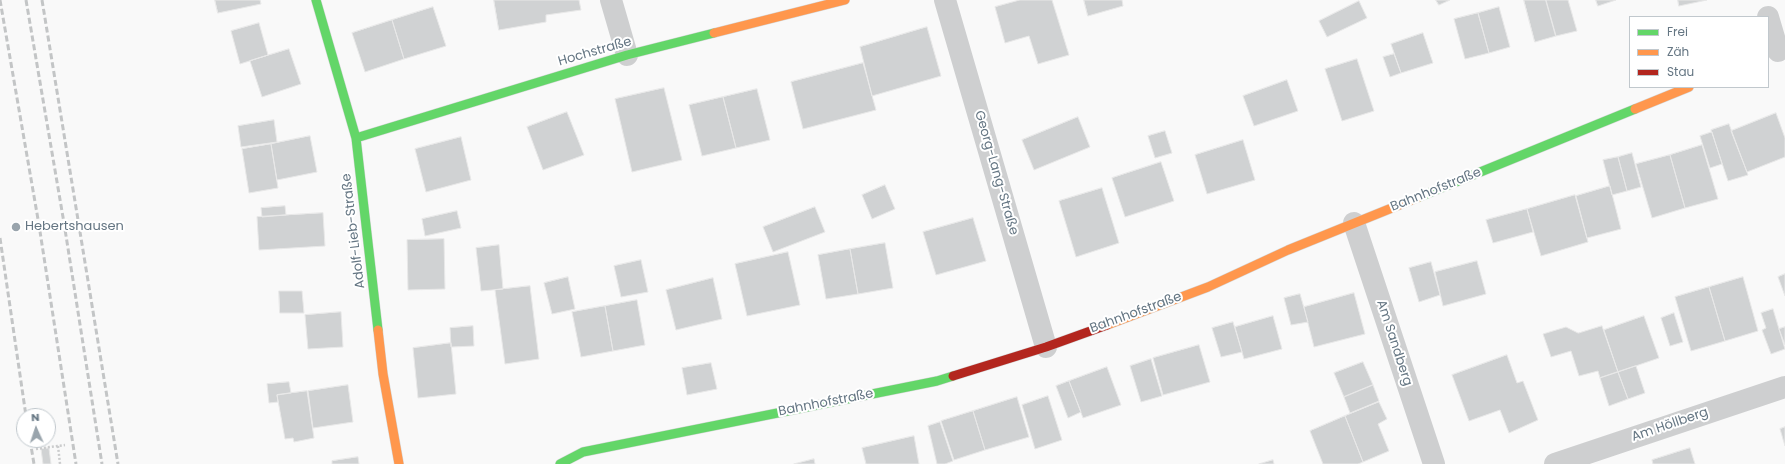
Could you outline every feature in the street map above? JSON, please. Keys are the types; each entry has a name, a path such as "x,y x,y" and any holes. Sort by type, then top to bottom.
{"street":[{"name":"Adolf-Lieb-Straße","path":"316,0 356,138 383,374 399,464"},
{"path":"611,0 627,55"},
{"name":"Hochstraße","path":"356,138 627,55 845,0"},
{"name":"Georg-Lang-Straße","path":"945,0 1046,347"},
{"path":"1765,0 1768,16"},
{"path":"1769,21 1777,51"},
{"name":"Bahnhofstraße","path":"560,464 583,452 937,381 1046,347 1208,286 1288,250 1687,88"},
{"name":"Am Sandberg","path":"1354,223 1434,464"},
{"name":"Am Höllberg","path":"1555,464 1785,388"}],"path":[{"path":"36,449 65,445"},
{"path":"58,446 60,464"}],"building":[{"path":"215,0 260,0 261,4 218,13"},
{"path":"494,0 579,0 581,10 546,15 546,22 499,30"},
{"path":"1020,0 1052,0 1069,55 1038,64 1029,36 1005,43 995,7"},
{"path":"1084,0 1122,0 1123,6 1088,16"},
{"path":"1436,0 1450,0 1439,5"},
{"path":"1524,0 1546,0 1556,36 1535,42"},
{"path":"1546,0 1568,0 1577,31 1556,36"},
{"path":"1596,0 1616,0 1598,6"},
{"path":"1678,0 1707,0 1679,6"},
{"path":"1359,1 1367,18 1327,37 1319,21"},
{"path":"433,7 446,46 404,59 392,20"},
{"path":"1499,7 1510,47 1489,53 1478,13"},
{"path":"1478,13 1489,53 1465,59 1454,19"},
{"path":"392,20 404,59 365,72 352,33"},
{"path":"259,23 268,55 240,64 231,31"},
{"path":"927,27 941,76 872,96 860,47"},
{"path":"1423,33 1433,63 1401,73 1391,44"},
{"path":"289,49 301,84 262,97 250,61"},
{"path":"1394,54 1401,73 1390,77 1383,57"},
{"path":"1357,59 1374,111 1342,121 1325,69"},
{"path":"863,63 876,110 803,129 791,82"},
{"path":"1287,80 1298,111 1254,126 1243,96"},
{"path":"664,88 682,160 632,172 615,99"},
{"path":"757,89 770,140 736,148 723,97"},
{"path":"723,97 736,148 702,156 689,105"},
{"path":"567,112 584,155 543,170 527,127"},
{"path":"1776,113 1785,138 1785,157 1747,172 1731,131"},
{"path":"1078,117 1090,147 1034,170 1022,140"},
{"path":"274,120 277,142 241,147 238,126"},
{"path":"1729,124 1748,175 1728,181 1711,130"},
{"path":"1165,131 1172,153 1155,158 1148,136"},
{"path":"1712,132 1722,164 1710,168 1700,136"},
{"path":"310,136 317,172 277,180 271,144"},
{"path":"461,137 471,180 426,192 415,149"},
{"path":"1243,140 1255,180 1207,194 1195,155"},
{"path":"271,144 278,188 249,193 242,149"},
{"path":"1702,145 1718,199 1685,208 1670,155"},
{"path":"1632,153 1641,187 1627,191 1618,157"},
{"path":"1670,155 1685,208 1652,218 1636,164"},
{"path":"1618,157 1627,191 1612,195 1603,160"},
{"path":"1161,162 1174,201 1125,217 1112,178"},
{"path":"885,185 895,209 872,219 862,195"},
{"path":"1610,186 1621,229 1587,238 1576,196"},
{"path":"1102,188 1119,243 1076,257 1059,201"},
{"path":"1575,195 1588,242 1541,256 1527,209"},
{"path":"285,206 286,215 262,217 261,208"},
{"path":"815,207 825,232 773,252 763,227"},
{"path":"1527,209 1533,232 1493,243 1486,220"},
{"path":"457,211 461,228 425,236 422,219"},
{"path":"323,213 325,246 259,250 257,217"},
{"path":"973,218 986,261 936,275 923,232"},
{"path":"444,239 445,289 408,290 407,240"},
{"path":"885,243 893,288 858,294 850,249"},
{"path":"499,245 503,289 481,291 476,248"},
{"path":"850,249 858,294 826,299 818,255"},
{"path":"788,252 800,305 747,316 735,264"},
{"path":"641,260 648,292 621,297 614,266"},
{"path":"1477,261 1486,294 1443,306 1435,272"},
{"path":"1431,262 1440,295 1419,302 1409,268"},
{"path":"1785,274 1785,296 1778,277"},
{"path":"568,277 575,309 552,314 544,283"},
{"path":"1743,277 1758,331 1725,341 1709,287"},
{"path":"713,278 722,319 676,330 666,290"},
{"path":"530,286 539,359 505,364 495,290"},
{"path":"1709,287 1725,341 1691,351 1675,297"},
{"path":"279,291 302,291 304,313 280,313"},
{"path":"1354,293 1365,334 1314,347 1304,307"},
{"path":"1300,294 1308,322 1291,325 1284,298"},
{"path":"637,300 645,345 613,351 605,306"},
{"path":"605,306 613,351 581,357 572,312"},
{"path":"1773,309 1785,349 1771,354 1762,330 1766,328 1761,313"},
{"path":"341,312 343,347 308,349 305,315"},
{"path":"1674,313 1683,342 1670,346 1661,318"},
{"path":"1273,316 1282,349 1244,359 1235,327"},
{"path":"1644,316 1659,358 1618,372 1604,330"},
{"path":"1233,322 1242,352 1221,357 1212,328"},
{"path":"473,326 474,346 451,347 450,328"},
{"path":"1602,326 1618,372 1600,378 1598,371 1579,376 1571,351 1551,357 1543,334 1566,327 1578,333"},
{"path":"1785,327 1785,345 1779,329"},
{"path":"451,343 456,394 418,398 413,348"},
{"path":"1199,345 1210,382 1163,395 1153,358"},
{"path":"1507,355 1517,383 1523,381 1538,420 1509,433 1500,410 1469,421 1452,375"},
{"path":"1151,359 1162,396 1141,402 1130,366"},
{"path":"1363,362 1373,385 1344,397 1334,373"},
{"path":"711,363 717,389 687,395 682,368"},
{"path":"1636,366 1645,393 1628,399 1618,372"},
{"path":"1107,367 1121,405 1083,418 1069,381"},
{"path":"1618,372 1628,399 1609,406 1600,378"},
{"path":"1069,381 1081,412 1068,418 1056,386"},
{"path":"289,382 291,393 277,395 278,402 269,403 267,384"},
{"path":"348,385 353,422 313,428 308,391"},
{"path":"1373,385 1379,401 1350,413 1344,397"},
{"path":"307,391 314,438 294,442 293,438 285,439 277,395"},
{"path":"1048,396 1062,440 1035,449 1022,405"},
{"path":"1017,397 1029,437 985,450 973,411"},
{"path":"1379,402 1387,419 1378,424 1389,451 1363,462 1345,416"},
{"path":"973,411 985,450 954,460 941,421"},
{"path":"1345,416 1363,462 1358,464 1323,464 1310,431"},
{"path":"940,422 953,461 945,464 937,464 928,426"},
{"path":"1785,427 1785,446 1780,429"},
{"path":"914,436 919,464 866,464 862,448"},
{"path":"49,448 51,464 43,464 41,449"},
{"path":"1690,448 1695,464 1653,464 1652,460"},
{"path":"358,457 359,464 332,464 332,461"},
{"path":"814,459 815,464 794,464"},
{"path":"1273,460 1274,464 1259,464"}],"railway":[{"path":"0,0 39,225 76,464"},
{"path":"26,0 64,223 102,464"},
{"path":"42,0 118,464"},
{"path":"0,238 25,408"},
{"path":"31,448 34,464"}],"traffic: fast":[{"path":"316,0 356,138 378,330"},
{"path":"356,138 627,55 714,33"},
{"path":"1419,197 1635,109"},
{"path":"560,464 583,452 937,381 953,376"}],"traffic: slow":[{"path":"714,33 845,0"},
{"path":"1635,109 1687,88"},
{"path":"1107,325 1208,287 1288,250 1419,197"},
{"path":"378,330 383,374 399,464"}],"traffic: jam":[{"path":"953,376 1046,347 1107,325"}],"place":[{"name":"Hebertshausen","path":"16,227"}]}
